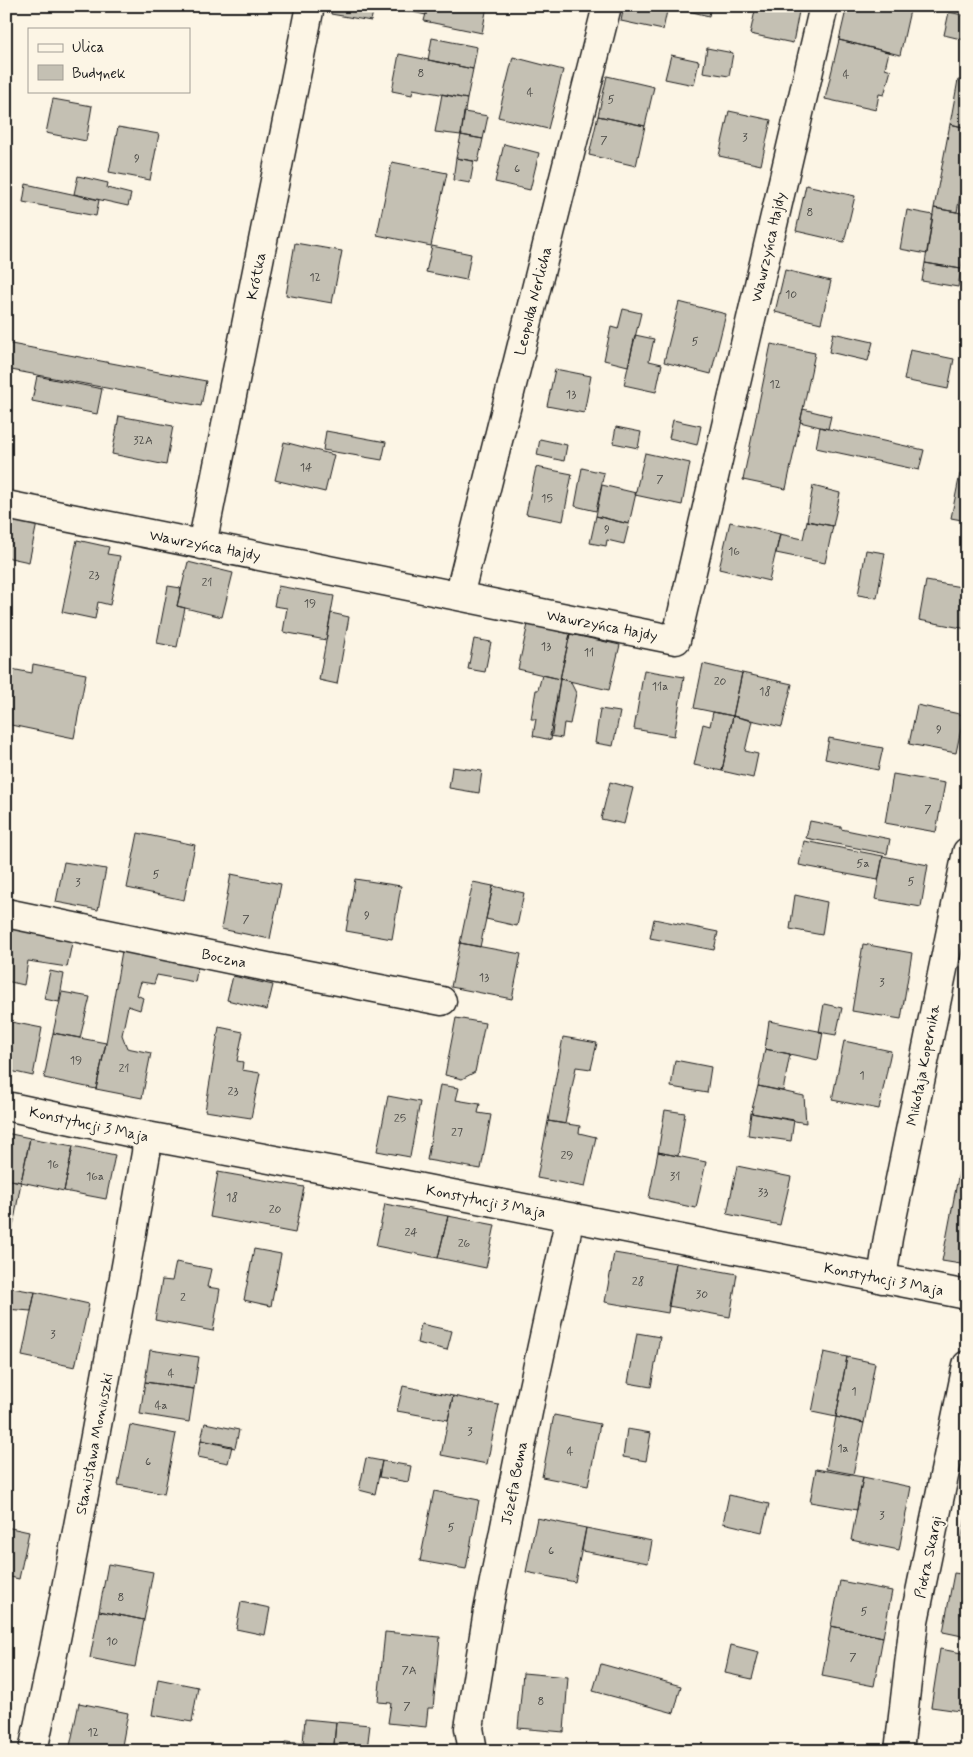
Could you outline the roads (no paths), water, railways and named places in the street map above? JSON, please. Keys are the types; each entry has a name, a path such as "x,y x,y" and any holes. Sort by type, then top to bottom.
{"street":[{"name":"Krótka","path":"202,545 310,6"},
{"name":"Leopolda Nerlicha","path":"459,596 607,6"},
{"name":"Wawrzyńca Hajdy","path":"6,505 676,640 824,6"},
{"name":"Mikołaja Kopernika","path":"882,1278 894,1210 967,852"},
{"name":"Boczna","path":"6,913 442,1001"},
{"name":"Konstytucji 3 Maja","path":"6,1106 147,1136 967,1295"},
{"name":"Stanisława Moniuszki","path":"34,1751 100,1411 145,1162 147,1136"},
{"name":"Józefa Bema","path":"473,1751 469,1728 488,1611 530,1401 570,1217"},
{"name":"Piotra Skargi","path":"899,1751 914,1622 967,1365"}]}
